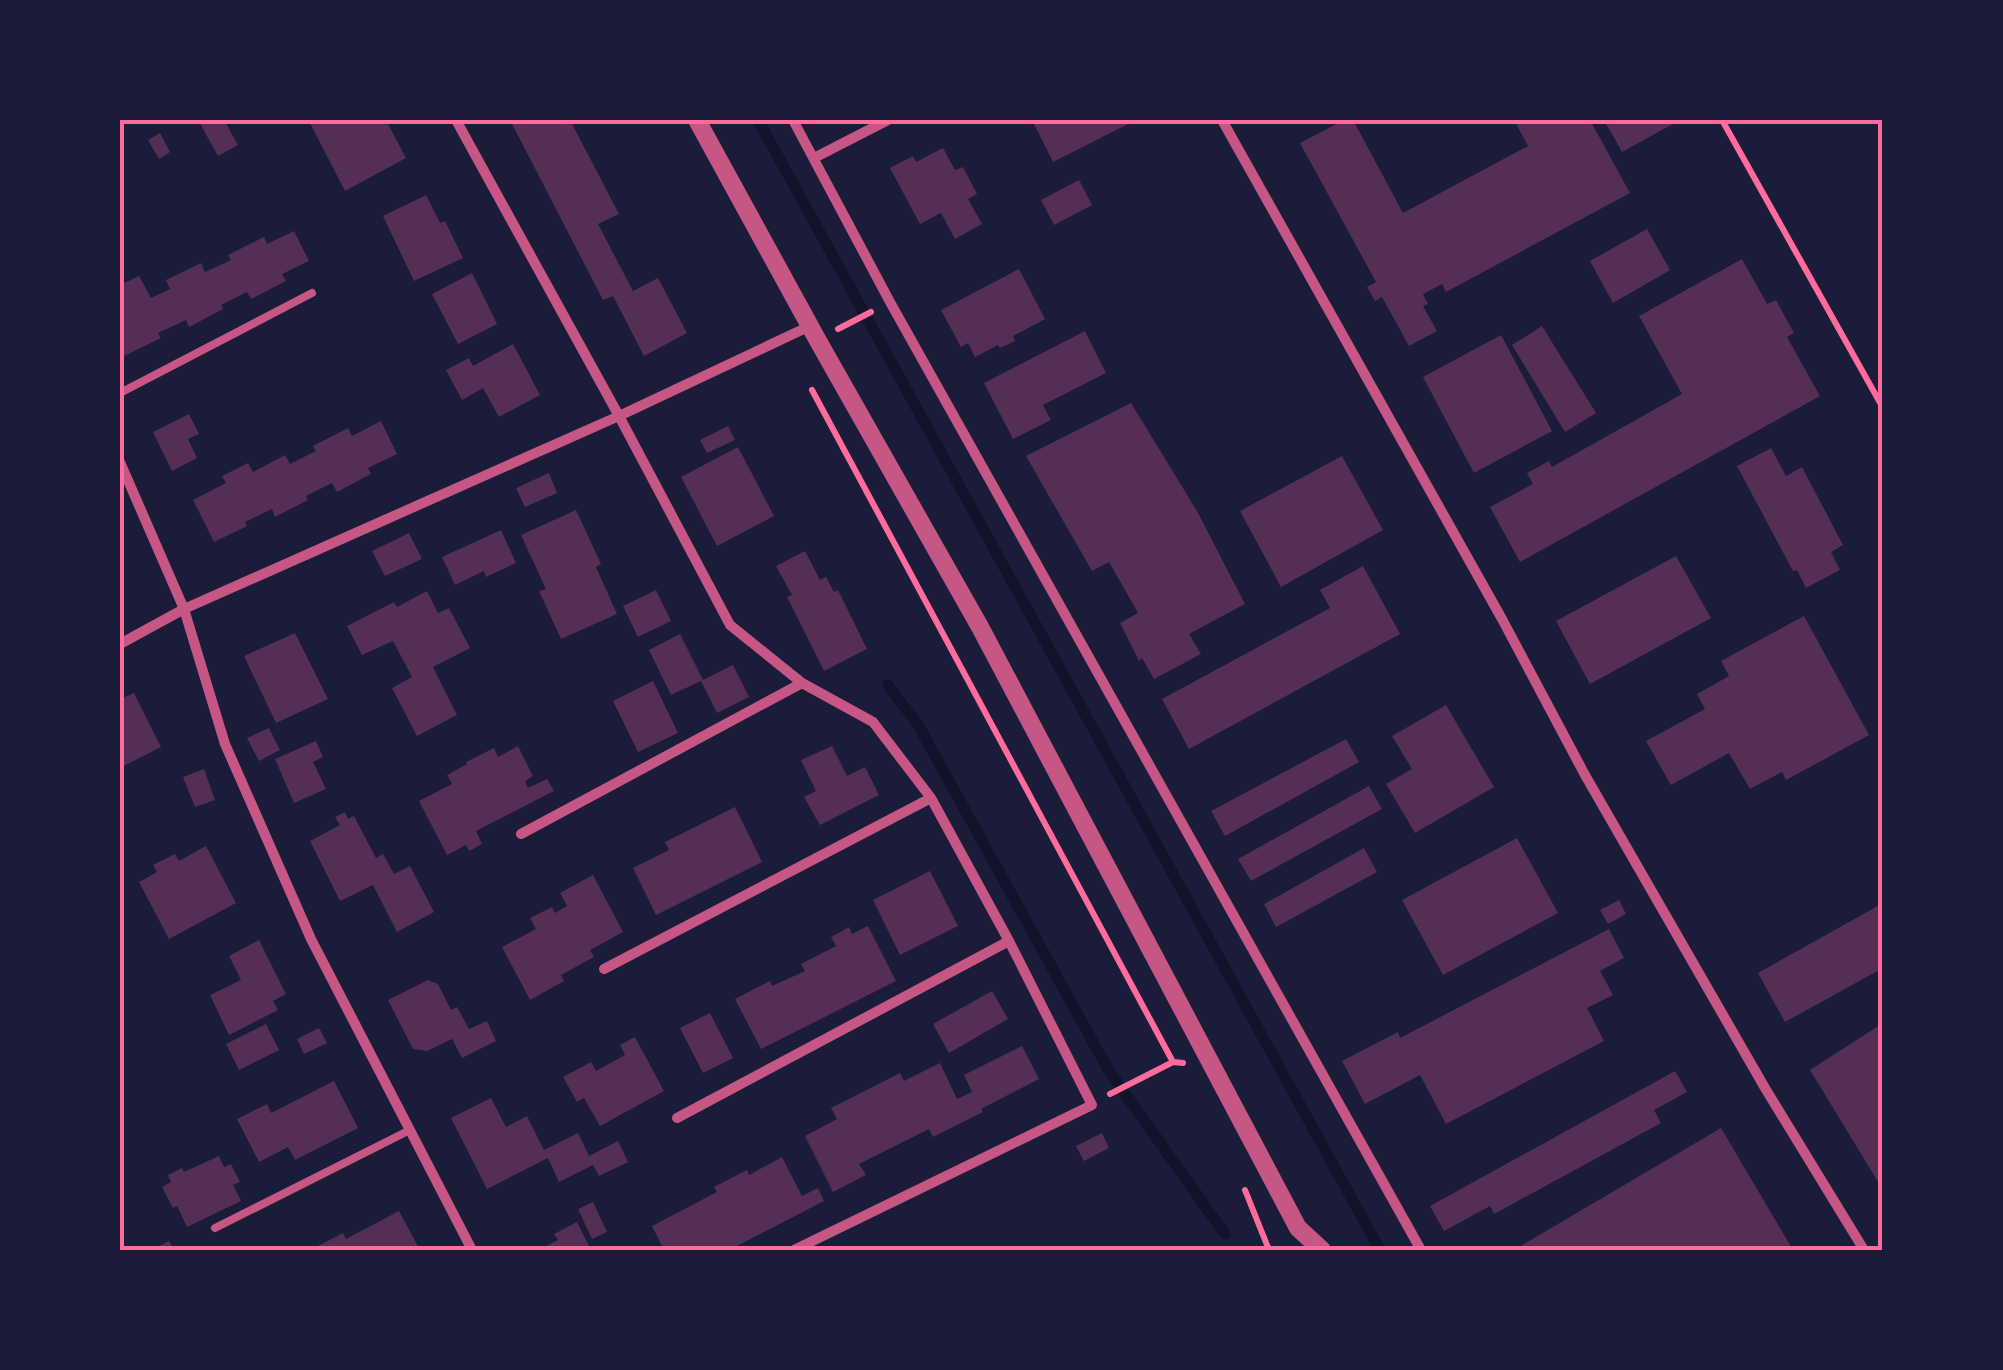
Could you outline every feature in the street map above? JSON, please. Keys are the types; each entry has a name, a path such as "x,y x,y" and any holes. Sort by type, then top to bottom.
{"street":[{"path":"456,120 730,624 802,683 874,722 931,798 1092,1105 794,1250"},
{"path":"697,120 980,627 1298,1228 1322,1250"},
{"path":"793,120 890,302 1421,1250"},
{"path":"814,158 888,120"},
{"path":"1222,120 1585,774 1765,1088 1864,1250"},
{"path":"120,644 184,609 619,416 810,326"},
{"path":"120,462 184,609 225,744 311,939 472,1250"},
{"path":"521,834 802,683"},
{"path":"604,969 931,798"},
{"path":"677,1118 1009,942"},
{"path":"1297,1250 1298,1228"}],"lane":[{"path":"120,393 312,293"},
{"path":"215,1228 410,1130"}],"path":[{"path":"1722,120 1883,408"},
{"path":"836,330 878,308"},
{"path":"812,390 1173,1062"},
{"path":"1109,1094 1173,1062 1194,1064"},
{"path":"1239,1176 1269,1250"}],"building":[{"path":"198,120 224,120 238,145 218,156"},
{"path":"386,120 406,158 345,191 310,123"},
{"path":"510,120 570,120 619,214 598,224 633,291 658,278 687,333 644,356 613,296 603,300"},
{"path":"1136,120 1053,162 1033,122"},
{"path":"1344,120 1353,120 1403,213 1528,146 1514,120 1590,120 1630,193 1446,292 1442,284 1423,294 1428,304 1423,306 1437,331 1409,346 1382,297 1375,301 1367,287 1376,282 1300,143"},
{"path":"1604,120 1680,120 1622,152"},
{"path":"160,133 170,152 159,159 148,140"},
{"path":"943,148 955,170 963,167 977,194 968,199 982,224 955,239 941,213 920,224 890,168 913,156 916,162"},
{"path":"1079,180 1092,205 1054,225 1041,200"},
{"path":"426,195 440,223 445,221 463,258 414,281 383,216"},
{"path":"1647,229 1670,270 1613,303 1590,261"},
{"path":"294,231 309,261 282,274 286,281 251,299 247,292 189,327 186,320 158,333 161,338 124,356 120,348 120,285 139,276 151,298 170,289 166,280 201,263 205,272 264,237 267,244"},
{"path":"1742,259 1767,304 1776,300 1794,333 1787,337 1820,396 1520,562 1490,507 1533,484 1527,473 1549,461 1552,467 1682,394 1639,316"},
{"path":"1019,269 1045,319 1013,336 1015,341 975,357 968,343 961,347 941,310"},
{"path":"472,273 497,324 458,344 432,294"},
{"path":"1542,326 1596,413 1565,432 1512,345"},
{"path":"1085,331 1106,373 1043,405 1051,420 1013,439 984,383"},
{"path":"1501,335 1552,431 1474,473 1423,377"},
{"path":"513,344 540,395 499,417 483,388 462,400 446,370 469,358 473,366"},
{"path":"1131,403 1197,511 1245,604 1189,634 1201,654 1154,679 1142,658 1139,661 1120,623 1138,613 1109,562 1092,571 1026,456"},
{"path":"189,414 199,434 188,439 197,458 172,471 153,432"},
{"path":"381,421 397,454 368,468 371,474 337,492 332,483 275,517 272,509 214,542 193,500 226,483 222,476 248,463 253,472 285,455 290,464 316,451 313,446 348,428 352,436"},
{"path":"728,426 735,440 707,453 700,440"},
{"path":"738,447 774,516 717,546 681,477"},
{"path":"1771,448 1786,476 1802,467 1843,545 1831,552 1840,570 1806,588 1737,466"},
{"path":"1342,456 1383,530 1281,587 1240,511"},
{"path":"549,473 557,493 525,507 516,488"},
{"path":"576,510 601,564 596,567 617,614 561,639 539,591 546,589 521,535"},
{"path":"501,530 516,563 486,577 484,571 455,585 442,557"},
{"path":"409,533 422,559 385,576 372,551"},
{"path":"805,551 820,580 826,577 834,592 838,590 867,649 824,671 776,566"},
{"path":"1676,556 1711,618 1590,684 1556,621"},
{"path":"1363,566 1400,634 1189,749 1162,699 1330,608 1320,590"},
{"path":"656,590 671,621 638,637 623,606"},
{"path":"427,591 438,613 449,608 470,648 433,667 457,715 417,736 392,688 412,677 393,641 362,655 347,626 394,602 397,607"},
{"path":"1804,616 1869,735 1786,780 1782,772 1750,789 1729,753 1671,785 1646,741 1705,709 1697,694 1729,676 1721,661"},
{"path":"295,633 328,699 276,723 244,656"},
{"path":"680,634 703,680 733,665 749,697 717,713 701,681 671,695 649,650"},
{"path":"653,681 678,733 638,752 613,701"},
{"path":"134,693 161,747 120,768 120,699"},
{"path":"1446,705 1494,787 1415,833 1386,784 1412,769 1392,736"},
{"path":"269,728 280,750 259,761 247,738"},
{"path":"1346,739 1359,762 1225,836 1211,811"},
{"path":"316,741 323,757 313,762 326,789 294,803 275,759"},
{"path":"518,746 533,776 525,781 528,788 547,779 554,791 476,831 482,844 469,851 466,845 447,855 419,801 452,784 447,775 466,762 494,748 498,757"},
{"path":"832,746 847,776 865,767 879,795 820,825 804,797 816,791 801,760"},
{"path":"204,769 215,800 195,807 183,777"},
{"path":"1369,786 1382,809 1251,881 1238,859"},
{"path":"735,807 762,862 656,915 633,868 669,850 665,842"},
{"path":"345,812 348,819 354,816 376,858 383,854 394,874 410,866 434,912 397,932 373,885 340,901 310,841 340,825 335,817"},
{"path":"1517,838 1558,913 1443,975 1402,900"},
{"path":"206,846 236,903 169,939 139,882 157,872 153,865 175,854 179,861"},
{"path":"1364,848 1377,872 1276,927 1264,904"},
{"path":"930,871 958,926 900,955 873,900"},
{"path":"593,875 623,932 590,950 594,957 561,975 564,981 530,1000 502,947 536,929 530,918 552,907 555,913 567,906 560,893"},
{"path":"1619,900 1626,914 1608,924 1600,910"},
{"path":"1883,903 1883,968 1785,1022 1758,973"},
{"path":"868,926 896,981 761,1049 735,999 770,981 772,986 805,971 801,964 836,946 831,937 849,927 852,934"},
{"path":"1609,929 1624,958 1600,971 1613,995 1587,1008 1604,1041 1446,1124 1420,1075 1365,1104 1342,1061 1398,1032 1400,1038"},
{"path":"259,940 286,994 273,1001 278,1010 229,1035 210,995 241,980 229,956"},
{"path":"428,980 438,984 451,1010 457,1007 469,1029 487,1021 496,1041 462,1058 452,1039 427,1051 413,1049 388,1000"},
{"path":"992,991 1008,1019 949,1053 933,1024"},
{"path":"710,1013 733,1058 703,1073 680,1028"},
{"path":"1883,1023 1883,1190 1810,1070"},
{"path":"266,1024 279,1050 239,1070 226,1044"},
{"path":"319,1028 327,1043 304,1054 297,1039"},
{"path":"635,1037 664,1091 600,1126 584,1098 577,1102 563,1077 591,1062 596,1071 625,1055 620,1045"},
{"path":"1022,1046 1039,1079 933,1137 929,1129 859,1164 866,1175 833,1192 805,1136 837,1119 831,1108 900,1073 904,1081 940,1063 957,1099 972,1092 964,1075"},
{"path":"1675,1071 1687,1092 1654,1110 1661,1123 1494,1214 1490,1206 1444,1231 1430,1206"},
{"path":"334,1081 358,1128 295,1160 288,1147 259,1162 237,1119 267,1104 271,1113"},
{"path":"491,1098 506,1127 527,1116 544,1150 578,1133 589,1156 618,1141 628,1162 599,1176 593,1165 559,1182 548,1158 487,1189 451,1118"},
{"path":"1721,1128 1793,1250 1514,1250"},
{"path":"1102,1133 1109,1148 1084,1161 1076,1146"},
{"path":"219,1156 224,1167 231,1164 240,1182 233,1185 241,1201 187,1227 162,1187 171,1182 168,1175"},
{"path":"782,1157 802,1196 818,1188 824,1201 729,1250 664,1250 652,1226 717,1192 714,1187 747,1170 749,1175"},
{"path":"593,1202 607,1232 592,1239 578,1209"},
{"path":"399,1211 420,1250 310,1250 343,1233 346,1239"},
{"path":"577,1222 591,1250 538,1250 558,1240 554,1234"},
{"path":"169,1241 174,1250 152,1250"}],"waterway":[{"path":"758,120 1380,1250"},
{"path":"888,685 917,723 1109,1071 1225,1234"}]}
